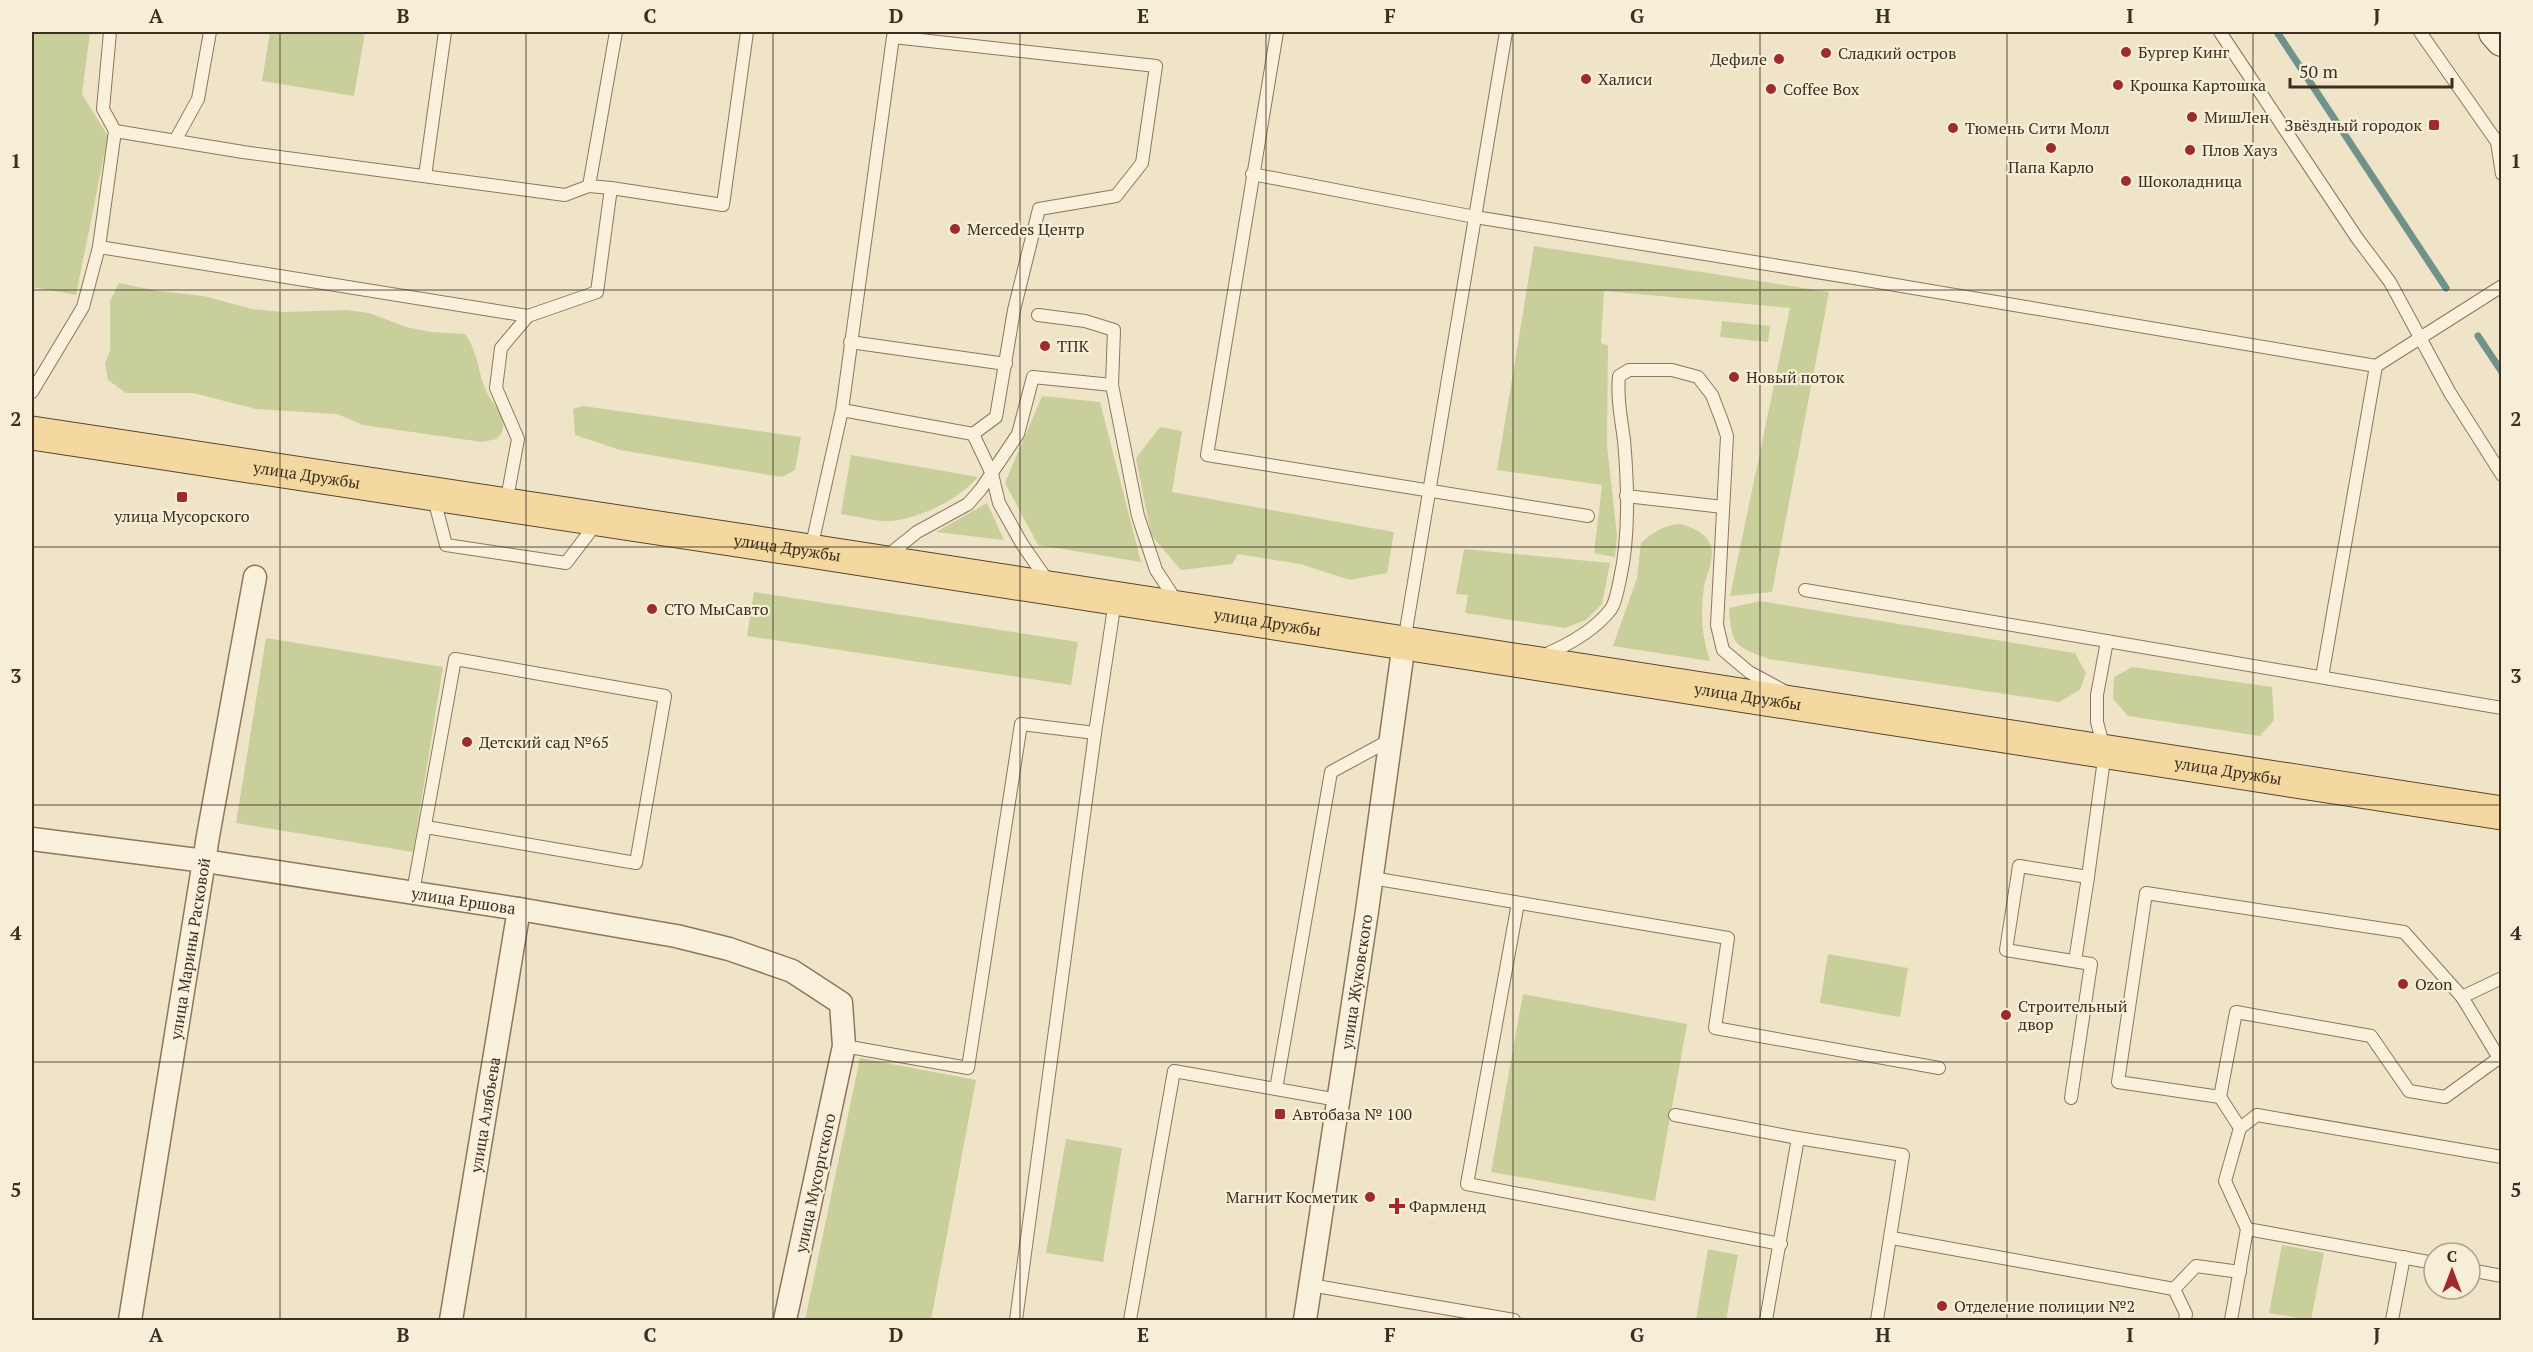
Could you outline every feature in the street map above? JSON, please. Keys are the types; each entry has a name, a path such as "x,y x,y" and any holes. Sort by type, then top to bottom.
{"main road":[{"name":"улица Дружбы","path":"32,433 1053,588 2502,813"}],"street":[{"name":"улица Марины Расковой","path":"129,1320 205,861 255,577"},
{"name":"улица Жуковского","path":"1305,1320 1372,878 1404,643"},
{"name":"улица Ершова","path":"32,839 205,861 414,892 676,936 729,949 792,971 841,1003 844,1046"},
{"name":"улица Алябьева","path":"450,1320 519,909"},
{"name":"улица Мусоргского","path":"785,1320 844,1046"}],"lane":[{"path":"32,393 83,307 99,247 115,131 103,109 110,32"},
{"path":"176,139 198,99 210,32"},
{"path":"425,176 445,32"},
{"path":"588,186 616,32"},
{"path":"115,131 176,139 243,152 565,195 588,186 723,205 747,32"},
{"path":"1277,32 1207,455 1588,516"},
{"path":"1404,643 1506,32"},
{"path":"2220,32 2357,238 2390,282 2450,393 2502,475"},
{"path":"2420,32 2497,142 2502,174"},
{"path":"810,551 842,410 893,37 1156,66 1142,163 1116,196 1039,209 1014,310 996,417 973,434 842,410"},
{"path":"1252,174 1475,217 2376,366 2496,289"},
{"path":"99,247 528,315 597,292 611,188"},
{"path":"506,505 518,439 496,388 501,348 528,315"},
{"path":"1038,315 1085,321 1114,330 1112,386 1138,516 1156,570 1180,608"},
{"path":"850,342 1006,364"},
{"path":"2322,677 2376,366"},
{"path":"1527,662 1558,649 1588,629 1612,608 1626,554 1624,441 1617,394 1619,376 1629,370 1672,370 1698,378 1712,394 1727,436 1717,625 1723,650 1749,672 1815,707"},
{"path":"880,562 917,532 968,504 992,474 1018,434 1033,377 1112,386"},
{"path":"973,434 992,474 999,503 1022,543 1053,588"},
{"path":"432,494 446,545 468,549 566,563 600,519"},
{"path":"1626,496 1723,507"},
{"path":"1805,590 2502,708"},
{"path":"1016,1320 1095,734 1116,598"},
{"path":"2075,962 2104,752 2097,722 2097,695 2108,641"},
{"path":"414,892 455,660 665,696 636,863 426,827"},
{"path":"844,1046 968,1068 1021,724 1095,734"},
{"path":"1276,1089 1331,772 1390,740"},
{"path":"2071,1098 2091,964 2006,950 2019,866 2088,877"},
{"path":"1372,878 1728,938 1715,1028 1939,1068"},
{"path":"2220,1097 2118,1082 2146,893 2404,932 2463,997 2499,1058 2445,1097 2409,1091 2371,1036 2236,1012 2220,1097 2240,1128"},
{"path":"1518,903 1467,1184 1781,1244"},
{"path":"2463,997 2502,978"},
{"path":"1130,1320 1174,1071 1338,1100"},
{"path":"2231,1320 2247,1229 2225,1181 2240,1128 2257,1115 2502,1157"},
{"path":"1675,1116 1903,1155 1892,1238 1877,1320"},
{"path":"1766,1320 1798,1138"},
{"path":"2247,1229 2422,1261"},
{"path":"1892,1238 2174,1289"},
{"path":"2392,1320 2404,1257"},
{"path":"2174,1289 2196,1266 2240,1272"},
{"path":"2482,1272 2502,1276"},
{"path":"1310,1285 1447,1315 1514,1320"},
{"path":"2174,1289 2186,1314 2185,1320"}],"green space":[{"path":"32,32 90,32 82,94 108,136 76,295 32,287"},
{"path":"270,32 365,32 354,96 262,81"},
{"path":"1534,246 1829,292 1772,592 1730,596 1790,308 1604,291 1601,343 1608,345 1607,445 1617,535 1615,557 1594,553 1602,485 1497,470"},
{"path":"119,283 159,291 204,296 252,309 283,312 347,310 369,313 406,327 431,332 465,334 475,354 482,381 502,417 502,431 497,439 482,442 363,425 337,414 256,409 193,393 126,393 108,380 105,364 110,350 110,301"},
{"path":"1722,321 1770,326 1768,342 1720,337"},
{"path":"1042,396 1100,402 1141,562 1038,545 1005,483"},
{"path":"583,406 801,437 795,470 782,477 620,450 575,435 573,409"},
{"path":"1160,427 1182,431 1172,492 1394,532 1387,573 1350,580 1300,564 1238,554 1232,564 1181,570 1151,535 1136,458"},
{"path":"851,455 978,477 950,500 915,516 892,521 866,519 841,514"},
{"path":"987,503 1004,540 936,532"},
{"path":"1682,524 1703,535 1711,546 1712,556 1702,606 1705,643 1710,661 1613,646 1637,578 1641,543 1660,529"},
{"path":"1464,549 1610,563 1602,604 1586,620 1565,628 1465,613 1468,595 1456,594"},
{"path":"754,592 1078,642 1071,685 747,636"},
{"path":"1760,601 2075,653 2086,673 2080,690 2059,702 1769,659 1742,647 1737,643 1731,630 1729,608"},
{"path":"266,638 443,667 413,852 236,823"},
{"path":"2132,667 2272,687 2274,720 2260,736 2128,716 2113,699 2114,677"},
{"path":"1828,954 1908,968 1900,1017 1820,1003"},
{"path":"1523,994 1687,1024 1655,1201 1491,1172"},
{"path":"860,1058 976,1080 931,1320 805,1320"},
{"path":"1066,1139 1122,1148 1103,1262 1046,1253"},
{"path":"2282,1245 2324,1253 2311,1320 2269,1313"},
{"path":"1708,1249 1738,1255 1726,1320 1696,1320"}],"waterway":[{"path":"2277,32 2446,288"},
{"path":"2478,336 2502,372"}],"place":[{"name":"Бургер Кинг","path":"2126,52"},
{"name":"Сладкий остров","path":"1826,53"},
{"name":"Дефиле","path":"1779,59"},
{"name":"Халиси","path":"1586,79"},
{"name":"Крошка Картошка","path":"2118,85"},
{"name":"Coffee Box","path":"1771,89"},
{"name":"МишЛен","path":"2192,117"},
{"name":"Звёздный городок","path":"2434,125"},
{"name":"Тюмень Сити Молл","path":"1953,128"},
{"name":"Папа Карло","path":"2051,148"},
{"name":"Плов Хауз","path":"2190,150"},
{"name":"Шоколадница","path":"2126,181"},
{"name":"Mercedes Центр","path":"955,229"},
{"name":"ТПК","path":"1045,346"},
{"name":"Новый поток","path":"1734,377"},
{"name":"улица Мусорского","path":"182,497"},
{"name":"СТО МыСавто","path":"652,609"},
{"name":"Детский сад №65","path":"467,742"},
{"name":"Ozon","path":"2403,984"},
{"name":"Строительный двор","path":"2006,1015"},
{"name":"Автобаза № 100","path":"1280,1114"},
{"name":"Магнит Косметик","path":"1370,1197"},
{"name":"Фармленд","path":"1397,1206"},
{"name":"Отделение полиции №2","path":"1942,1306"}]}
